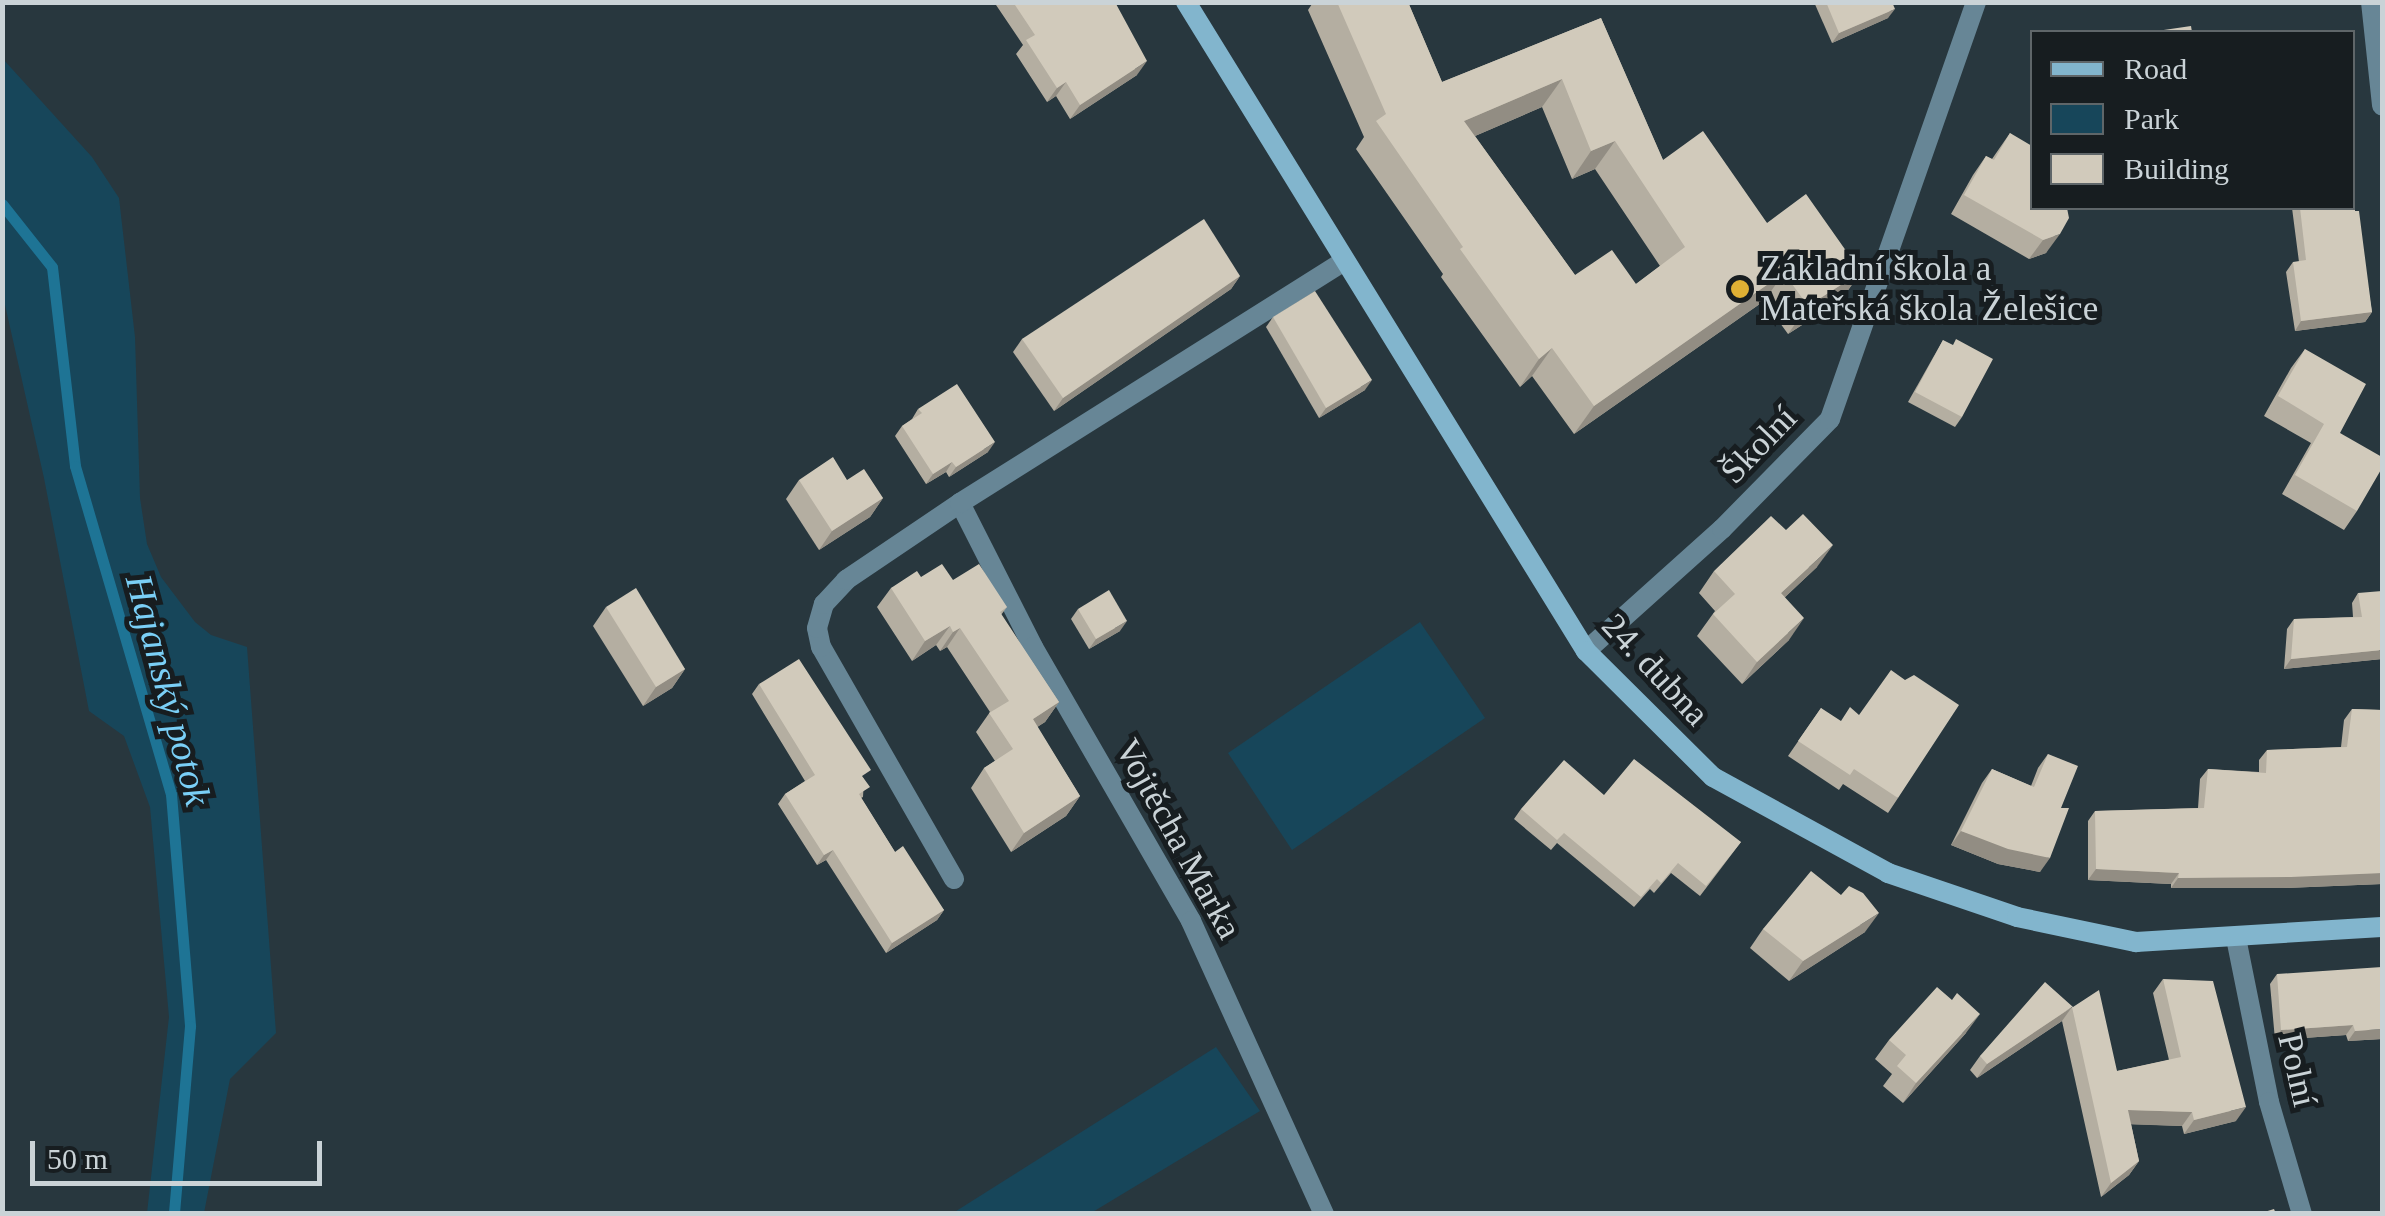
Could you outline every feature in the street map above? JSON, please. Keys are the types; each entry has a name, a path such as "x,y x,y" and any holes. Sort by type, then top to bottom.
{"main road":[{"name":"24. dubna","path":"1186,2 1586,651 1713,778 1888,873 2017,917 2136,942 2382,927"}],"street":[{"name":"Školní","path":"1586,651 1722,530 1830,419 1976,2"},
{"path":"2371,2 2382,105"},
{"path":"954,880 821,647 817,628 824,604 846,580 960,503 1343,262"},
{"name":"Vojtěcha Marka","path":"960,503 1034,648 1191,922 1324,1214"},
{"name":"Polní","path":"2236,938 2269,1102 2302,1214"}],"green space":[{"path":"3,59 92,157 119,198 135,337 140,498 147,544 161,577 195,622 211,635 247,647 276,1033 230,1079 204,1213 147,1213 169,1017 150,807 124,736 89,711 44,478 3,296"},
{"path":"1420,622 1485,718 1292,850 1228,753"},
{"path":"1216,1047 1260,1111 1091,1213 953,1213"}],"building":[{"path":"1013,2 1115,2 1147,61 1080,105 1066,82 1057,88 1026,40 1035,35"},
{"path":"1337,2 1408,2 1442,82 1601,18 1663,160 1703,131 1767,223 1806,194 1861,272 1808,306 1784,273 1594,406 1552,348 1539,359 1460,249 1463,247 1376,121 1386,114","holes":["1562,79 1591,151 1615,141 1685,247 1636,284 1612,250 1575,275 1464,121"]},
{"path":"1826,2 1892,2 1895,9 1839,33"},
{"path":"2010,133 2030,145 2030,210 2067,210 2069,218 2060,234 2043,240 1964,195 1986,156 1994,160"},
{"path":"2300,210 2359,211 2372,312 2301,321 2293,262 2306,260"},
{"path":"1204,219 1240,276 1063,398 1022,339"},
{"path":"1315,291 1372,380 1326,408 1273,317"},
{"path":"1956,339 1993,359 1962,417 1915,392 1943,340 1953,345"},
{"path":"2305,349 2366,384 2340,433 2382,457 2382,468 2357,511 2295,475 2324,424 2278,396"},
{"path":"957,384 995,442 956,467 952,462 933,474 902,426 922,413 918,409"},
{"path":"833,457 847,480 864,469 883,498 832,531 799,480"},
{"path":"1803,514 1833,545 1781,593 1804,618 1757,662 1713,614 1735,594 1714,571 1771,516 1786,530"},
{"path":"942,564 953,580 979,564 1007,607 1000,612 1059,702 1033,719 1080,796 1024,833 984,768 1013,749 989,713 1009,701 960,628 953,632 950,626 925,641 891,588 917,571 921,577"},
{"path":"636,588 685,669 656,687 606,607"},
{"path":"1109,590 1127,621 1096,639 1078,609"},
{"path":"2382,591 2382,650 2291,659 2294,619 2362,617 2358,593"},
{"path":"799,659 871,770 862,776 870,787 859,794 895,852 903,846 944,910 892,943 833,850 824,855 785,794 815,775 759,684"},
{"path":"1891,670 1905,680 1914,675 1959,705 1898,798 1854,769 1850,775 1798,741 1821,708 1841,721 1850,707 1859,715"},
{"path":"2352,709 2382,710 2382,873 2178,878 2179,873 2096,869 2095,811 2204,808 2208,769 2266,773 2267,750 2347,747"},
{"path":"2048,754 2078,766 2061,808 2069,808 2050,858 2008,849 1961,831 1992,769 2034,787"},
{"path":"1634,759 1741,842 1706,886 1678,863 1661,883 1657,879 1641,897 1564,833 1557,840 1521,809 1564,760 1604,795"},
{"path":"1811,871 1841,895 1849,886 1863,893 1879,913 1803,961 1763,929"},
{"path":"2382,967 2382,1029 2355,1031 2353,1025 2281,1030 2277,974"},
{"path":"2163,979 2213,981 2246,1107 2194,1120 2192,1112 2128,1110 2139,1161 2111,1183 2072,1007 1987,1064 1980,1056 2045,982 2073,1007 2099,990 2117,1071 2181,1057"},
{"path":"1937,987 1952,1000 1957,993 1980,1014 1916,1083 1897,1066 1906,1055 1889,1040"}],"waterway":[{"name":"Hajanský potok","path":"2,204 52,267 75,466 171,794 190,1026 174,1214"}],"place":[{"name":"Základní škola a Mateřská škola Želešice","path":"1740,289"}]}
